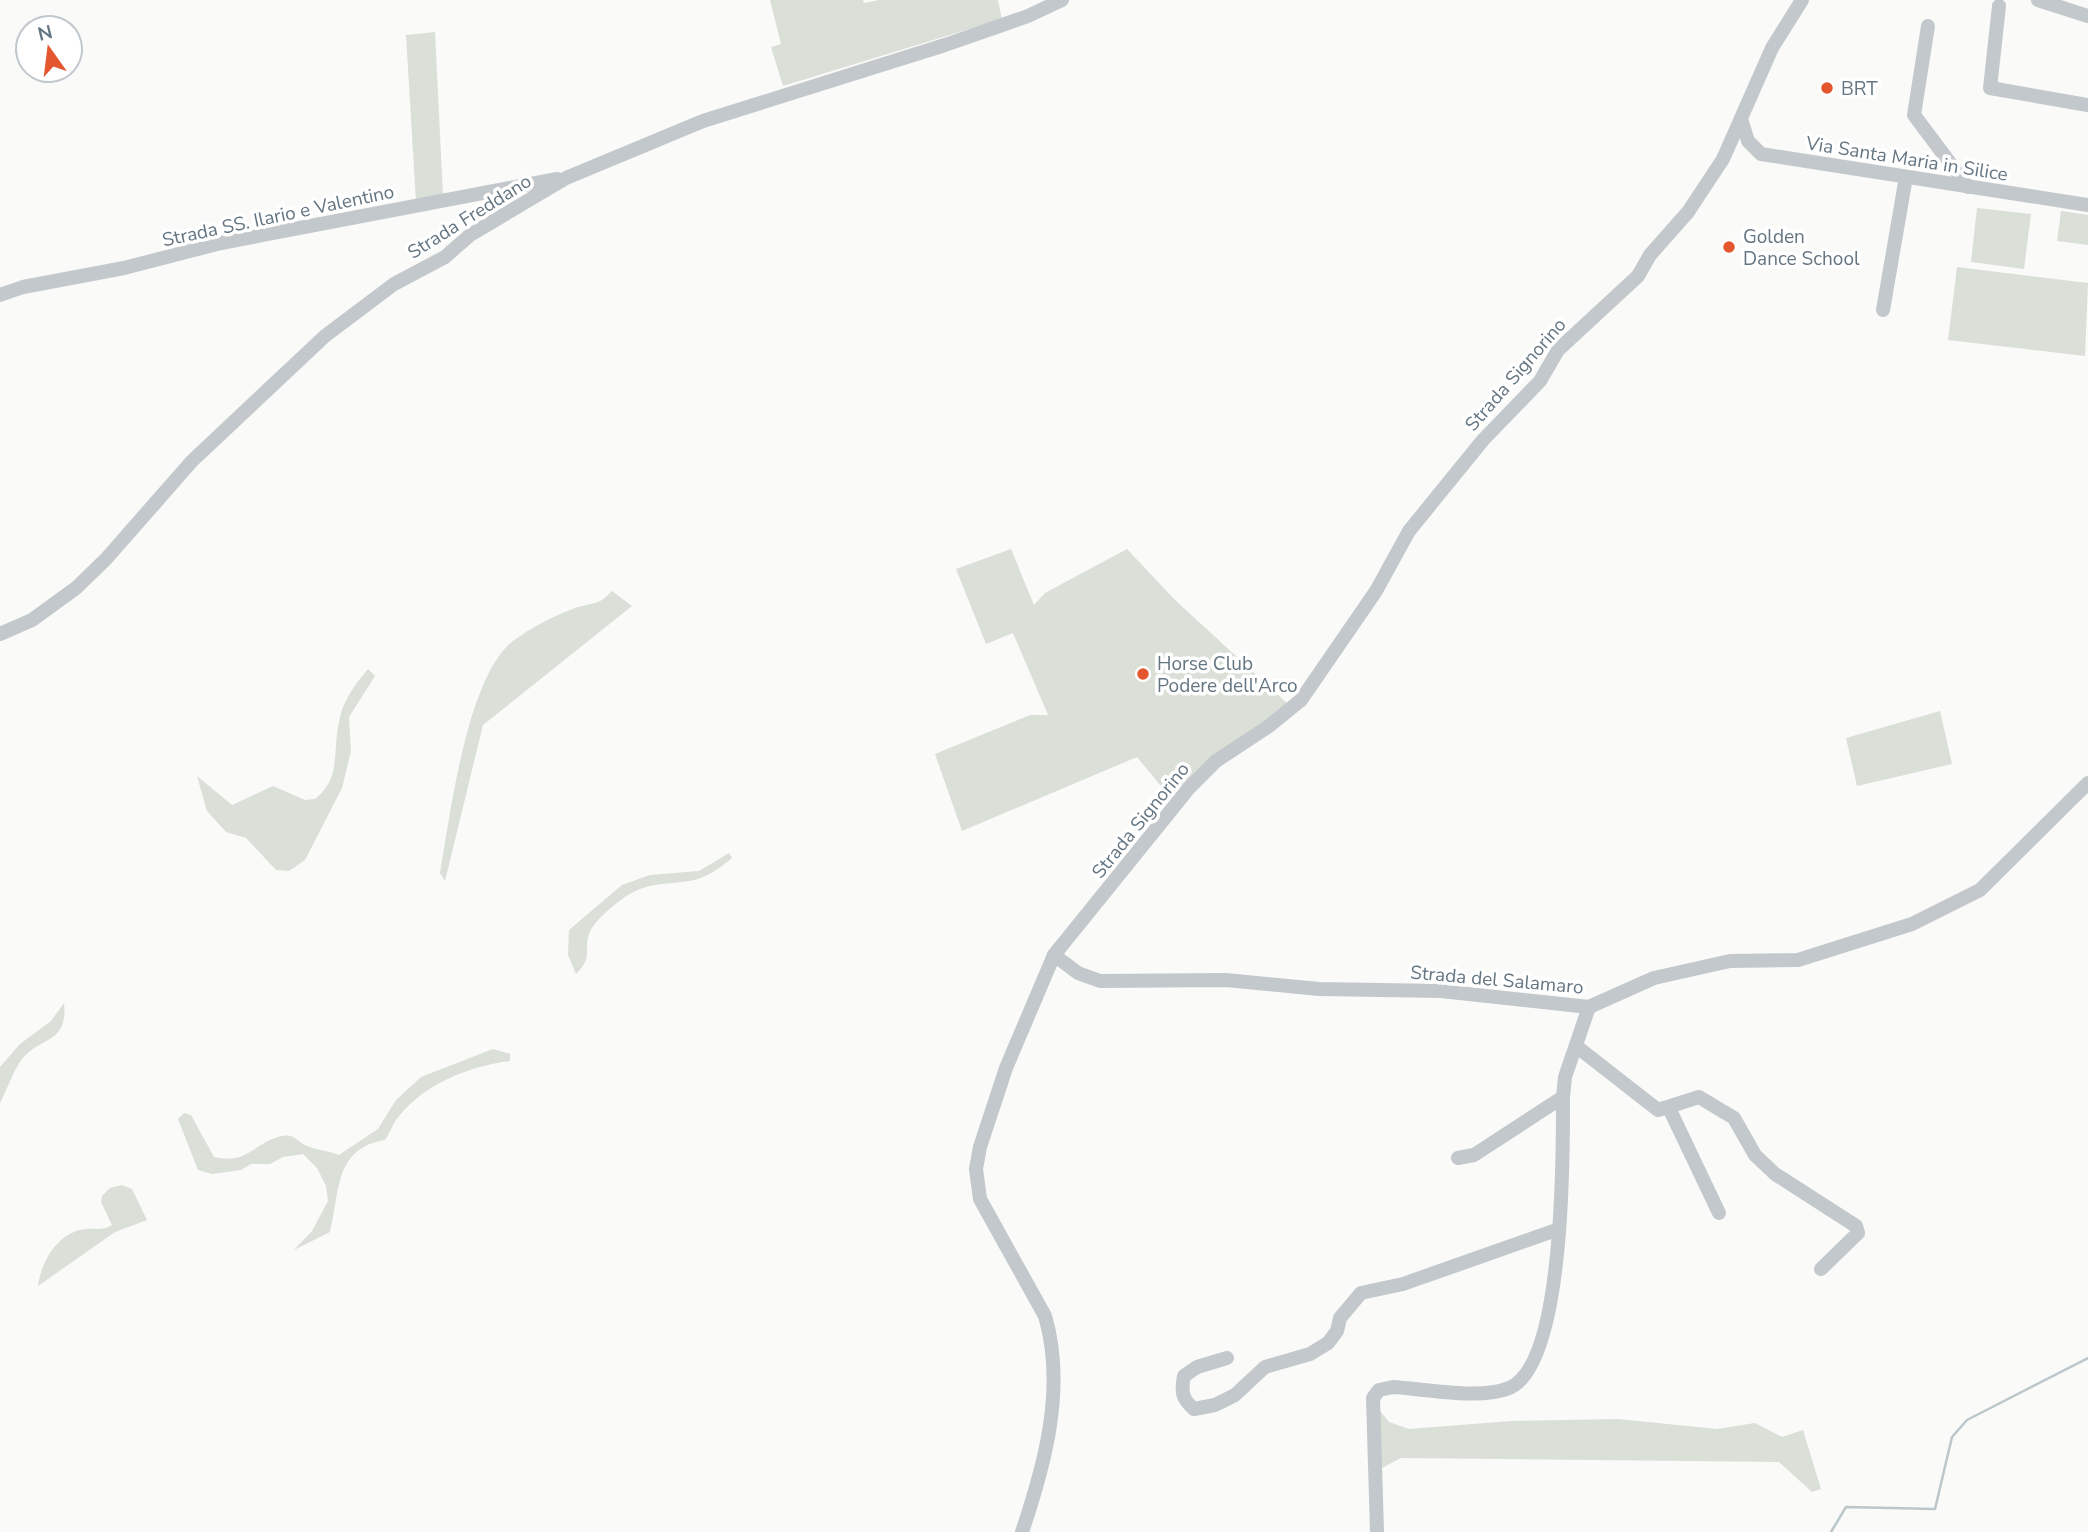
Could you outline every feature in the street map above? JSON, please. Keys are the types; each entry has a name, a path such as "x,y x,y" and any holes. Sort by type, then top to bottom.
{"street":[{"name":"Strada Freddano","path":"0,634 32,620 76,588 191,461 325,336 394,284 445,257 470,235 566,178 703,121 945,46 1028,16 1062,0"},
{"name":"Strada Signorino","path":"1022,1532 1041,1466 1054,1398 1050,1335 1045,1316 980,1199 976,1169 980,1147 1006,1068 1054,955 1189,788 1216,761 1269,726 1301,700 1376,591 1409,530 1483,440 1540,381 1558,350 1638,276 1650,255 1688,212 1709,180 1741,119 1772,48 1802,0"},
{"path":"2038,0 2088,16"},
{"path":"2000,6 1990,88 2088,105"},
{"path":"1928,26 1914,115 1968,187"},
{"name":"Via Santa Maria in Silice","path":"1741,119 1748,141 1761,154 2088,205"},
{"path":"1883,310 1906,177"},
{"name":"Strada SS. Ilario e Valentino","path":"0,295 23,287 124,268 220,243 566,178"},
{"name":"Strada del Salamaro","path":"1054,955 1078,973 1100,981 1226,980 1319,989 1441,991 1589,1007 1654,978 1730,961 1798,960 1912,924 1980,890 2088,783"},
{"path":"1377,1532 1373,1398 1378,1390 1393,1387 1481,1393 1511,1388 1527,1372 1545,1327 1556,1279 1565,1077 1589,1007"},
{"path":"1576,1046 1658,1110 1699,1097 1713,1104 1734,1118 1755,1155 1776,1174 1856,1226 1858,1233 1821,1269"},
{"path":"1458,1158 1474,1155 1563,1097"},
{"path":"1669,1108 1719,1213"},
{"path":"1227,1357 1197,1367 1184,1376 1181,1390 1185,1402 1195,1409 1215,1405 1235,1395 1265,1367 1310,1354 1328,1343 1337,1331 1340,1318 1361,1293 1403,1284 1559,1229"}],"shaded area":[{"path":"770,0 863,0 864,3 879,0 998,0 1002,19 783,86 771,47 781,44"},
{"path":"435,32 443,196 416,202 406,35"},
{"path":"1977,208 2031,214 2024,269 1971,262"},
{"path":"2061,211 2088,215 2088,245 2057,241"},
{"path":"1957,267 2088,283 2085,356 1948,340"},
{"name":"Horse Club Podere dell'Arco","path":"1011,549 1034,605 1045,593 1127,549 1174,599 1289,705 1211,757 1170,797 1137,757 962,831 935,754 1030,715 1048,715 1013,633 986,644 956,569"},
{"path":"612,591 632,606 483,725 445,881 440,873 463,749 472,715 497,659 513,641 535,627 575,608 599,601"},
{"path":"368,669 375,676 349,717 351,751 342,788 305,860 289,871 276,870 246,838 226,832 207,811 197,776 232,805 273,786 305,800 315,799 333,773 343,707"},
{"path":"1940,711 1952,764 1857,786 1846,738"},
{"path":"729,853 732,858 704,877 649,886 622,899 591,929 585,963 576,974 568,955 569,930 622,885 650,875 699,871"},
{"path":"64,1003 62,1026 52,1038 22,1059 0,1103 0,1067 20,1044 51,1021"},
{"path":"493,1049 510,1054 510,1061 464,1072 435,1086 399,1116 385,1140 356,1152 342,1174 330,1232 294,1250 312,1231 328,1201 326,1186 317,1168 303,1154 283,1157 270,1164 251,1164 241,1170 212,1174 198,1170 178,1119 184,1113 191,1115 214,1157 235,1158 272,1139 286,1135 311,1147 339,1155 378,1129 396,1100 421,1077"},
{"path":"122,1185 132,1189 147,1220 115,1232 38,1286 47,1258 59,1242 75,1231 102,1229 112,1225 101,1202 102,1196 110,1188"},
{"path":"1378,1408 1389,1422 1409,1429 1511,1421 1618,1419 1717,1429 1755,1423 1782,1437 1803,1430 1821,1489 1812,1492 1779,1462 1401,1458 1380,1469"}],"waterway":[{"path":"1831,1532 1846,1507 1935,1509 1952,1437 1967,1420 2088,1358"}],"place":[{"name":"BRT","path":"1827,88"},
{"name":"Golden Dance School","path":"1729,247"},
{"name":"Horse Club Podere dell'Arco","path":"1143,674"}]}
